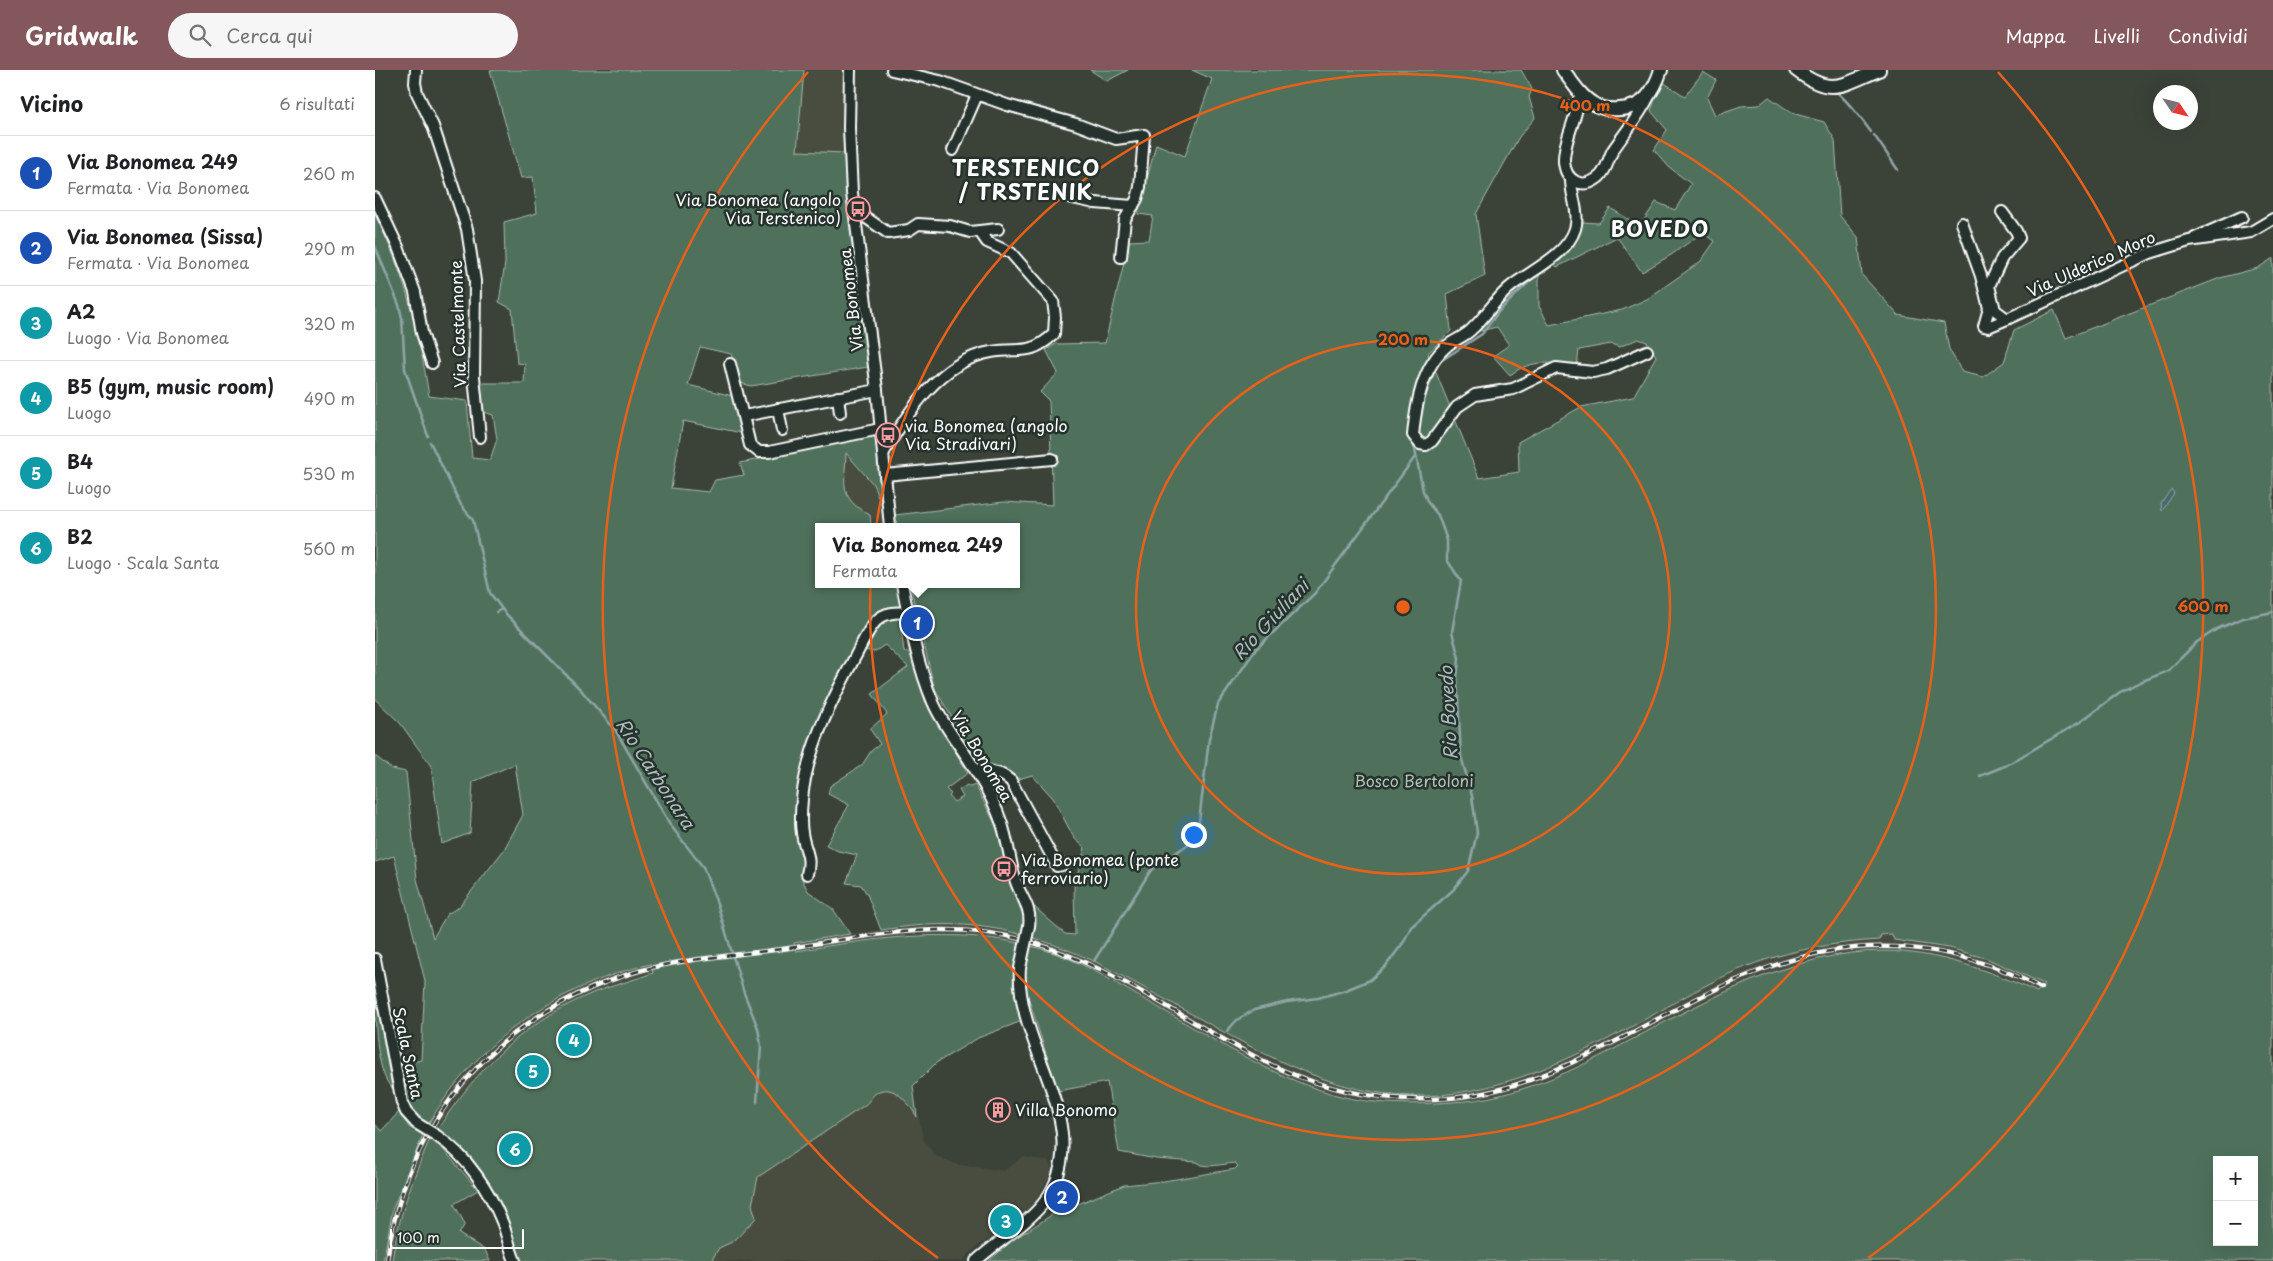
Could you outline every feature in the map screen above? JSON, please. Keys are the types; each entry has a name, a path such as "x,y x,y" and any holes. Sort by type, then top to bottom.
{"main road":[{"path":"1563,70 1580,92 1594,105 1613,110 1631,109 1649,96 1661,70"},
{"path":"1796,70 1819,85 1830,87 1879,70"}],"street":[{"name":"Via Castelmonte","path":"416,70 415,83 417,93 433,126 467,230 475,281 474,377 480,437"},
{"name":"Via Bonomea","path":"850,70 849,128 852,194 877,390 890,523"},
{"path":"893,70 940,81 977,95 1032,113 1075,124 1116,139 1144,135 1140,187 1133,206 1125,219 1121,257"},
{"path":"1580,92 1579,106 1565,152 1564,162 1571,180 1577,220 1571,238 1546,262 1506,290 1473,329 1447,346 1440,354 1423,382 1413,435 1420,444 1426,445 1432,441 1457,407 1475,396 1513,389 1556,368 1593,372 1607,369 1647,351"},
{"path":"953,150 977,95"},
{"path":"1571,180 1577,184 1586,184 1600,176 1612,151 1638,117 1649,96"},
{"path":"1068,197 1095,203 1133,206"},
{"path":"375,198 398,247 415,292 422,333 432,363"},
{"path":"2002,212 2019,238 2002,258 1989,286 1995,310 2007,319"},
{"path":"855,215 865,217 887,233 909,230 918,224 939,224 970,232 998,229"},
{"name":"Via Ulderico Moro","path":"1962,223 1981,276 1989,308 1983,326 1988,327 2143,256 2189,240 2242,217"},
{"name":"Via Ulderico Moro","path":"2189,240 2251,232 2273,219"},
{"path":"883,454 917,404 947,371 956,365 989,352 1029,351 1054,334 1055,317 1053,301 1011,252 987,242 980,232"},
{"path":"730,364 750,445 759,452 769,452 880,429"},
{"path":"744,416 877,390"},
{"path":"838,397 840,414"},
{"path":"778,408 782,430"},
{"path":"885,475 1051,459"},
{"name":"Via Bonomea","path":"902,588 916,652 933,703 943,722 977,771 1002,824 1015,880 1031,916 1020,968 1020,992 1063,1136 1056,1181 1044,1202 1035,1212 976,1261"},
{"path":"807,874 810,864 802,835 803,797 811,754 819,730 851,664 876,621 892,613 908,613"},
{"path":"977,771 1005,775 1011,781 1057,866 1062,865"},
{"name":"Scala Santa","path":"375,960 402,1103 406,1112 416,1123 437,1136 466,1162 479,1180 501,1220 515,1261"}],"shaded area":[{"path":"804,70 845,70 845,153 797,152"},
{"path":"845,452 873,484 885,512 886,523 871,523 870,515 854,507 845,492"},
{"path":"944,923 984,926 1022,933 1063,947 1094,961 1289,1066 1329,1080 1395,1095 1634,1026 1710,983 1773,957 1838,943 1879,940 1881,935 1892,934 1988,959 2044,984 2037,992 1974,966 1920,954 1883,951 1835,956 1778,971 1725,994 1613,1050 1517,1092 1454,1102 1391,1103 1336,1095 1285,1078 1240,1055 1094,972 1058,954 1021,944 980,936 944,934 860,941 796,951 794,943 890,928"},
{"path":"651,964 653,973 595,992 543,1019 516,1038 484,1067 454,1103 430,1139 402,1208 392,1261 383,1261 393,1208 423,1135 449,1092 472,1065 513,1028 537,1011 573,990 605,977"},
{"path":"489,1079 913,1086 923,1139 935,1156 959,1165 1004,1171 1023,1157 1049,1162 1052,1171 1030,1211 976,1247 962,1261 518,1261"}],"green space":[{"name":"Bosco Bertoloni","path":"490,70 804,70 797,151 845,153 868,367 751,386 741,383 731,354 700,347 688,385 733,396 742,433 683,421 671,488 709,492 715,480 744,475 740,463 875,436 885,512 873,484 846,453 845,482 848,496 853,503 870,515 871,523 815,523 815,588 899,588 902,607 880,612 868,625 824,705 806,752 796,815 804,862 802,879 808,891 833,909 850,934 794,943 796,951 862,941 927,936 993,938 1025,944 1057,954 1093,970 1240,1054 1285,1077 1347,1098 1407,1104 1476,1100 1522,1089 1545,1081 1588,1062 1721,994 1785,968 1818,959 1851,953 1904,952 1962,964 2000,976 2037,992 2044,984 1988,959 1949,948 1894,940 1892,934 1881,935 1879,940 1801,950 1738,970 1702,987 1633,1026 1578,1054 1519,1078 1458,1093 1426,1096 1395,1095 1342,1085 1291,1066 1266,1055 1094,961 1040,940 990,928 965,925 911,926 881,930 867,894 861,885 846,883 857,855 838,851 826,845 849,805 828,794 830,786 862,765 871,751 880,744 870,729 887,714 872,694 908,667 885,645 874,652 865,650 874,632 881,624 900,618 904,652 912,652 925,701 968,773 946,789 951,794 949,796 954,802 963,797 959,790 967,785 970,787 975,785 1000,833 1008,874 1024,918 1024,923 1032,927 1030,903 1065,934 1075,935 1074,885 1085,848 1074,838 1053,798 1032,775 1015,780 1008,773 980,766 934,687 911,588 1020,588 1020,523 897,523 895,515 1004,502 1053,505 1049,401 1040,392 1058,373 1046,350 1056,344 1105,343 1129,241 1149,240 1153,216 1138,214 1156,144 1185,156 1212,79 1192,70 1521,70 1532,89 1529,97 1535,118 1519,137 1476,214 1485,276 1447,294 1451,331 1428,353 1479,478 1519,472 1518,442 1581,407 1633,397 1656,356 1647,342 1638,339 1619,347 1611,344 1579,350 1577,367 1542,363 1527,366 1510,375 1493,356 1509,345 1497,327 1475,332 1490,316 1539,275 1539,306 1549,325 1622,310 1647,299 1701,261 1715,241 1702,233 1671,255 1642,272 1617,237 1557,267 1552,262 1581,222 1599,223 1610,208 1640,226 1656,202 1675,210 1691,184 1669,167 1654,150 1667,130 1651,111 1661,81 1685,96 1703,72 1716,80 1707,98 1715,115 1741,106 1759,105 1769,97 1792,113 1824,122 1835,140 1840,216 1858,237 1862,275 1898,315 1944,323 1949,349 1962,372 1983,377 2004,362 2014,330 2054,310 2066,338 2220,278 2258,268 2273,258 2273,1261 989,1261 1013,1240 1067,1205 1073,1206 1124,1185 1164,1181 1235,1169 1238,1166 1235,1163 1210,1166 1197,1162 1156,1159 1119,1152 1107,1082 1058,1091 1024,984 1025,969 1015,967 1013,985 1022,1021 978,1038 936,1063 913,1086 917,1117 910,1106 895,1092 882,1090 876,1093 865,1105 758,1177 752,1205 756,1218 734,1241 719,1248 711,1261 518,1261 501,1210 483,1173 467,1153 437,1130 469,1086 505,1048 525,1032 547,1017 595,992 653,973 651,964 584,986 552,1002 522,1021 495,1043 470,1068 447,1095 428,1125 418,1119 408,1109 400,1065 421,1060 425,981 394,856 375,862 375,756 392,769 406,772 417,879 433,938 447,914 459,907 503,851 523,815 515,764 473,782 470,833 442,844 431,766 400,723 375,699 375,215 386,237 403,281 421,349 429,396 467,401 472,458 490,460 497,439 493,415 481,411 479,383 524,383 525,364 517,363 512,309 499,302 505,263 504,222 537,213 533,177 521,178"},
{"path":"1090,70 1128,70 1107,81"},
{"path":"375,990 392,1088 386,1080 379,1057"},
{"path":"399,1112 409,1127 423,1135 393,1208 383,1261 375,1261 375,1124 381,1131"},
{"path":"430,1139 442,1148 478,1190 454,1204 465,1224 459,1234 485,1250 490,1261 392,1261 398,1229 407,1198"}],"water":[{"path":"2171,489 2174,493 2162,511 2161,504"}],"waterway":[{"path":"1837,92 1871,132"},
{"path":"1874,135 1898,170"},
{"name":"Rio Carbonara","path":"375,246 399,305 402,318 405,369 428,436"},
{"name":"Rio Bovedo","path":"1439,362 1482,334 1499,311 1536,275"},
{"name":"Rio Bovedo","path":"1421,408 1435,369"},
{"name":"Rio Bovedo","path":"1227,1031 1237,1020 1254,1010 1287,1002 1318,998 1346,990 1370,980 1385,967 1403,943 1411,927 1453,890 1468,871 1477,833 1472,796 1461,756 1457,679 1459,658 1452,632 1461,581 1447,560 1447,540 1438,515 1428,503 1423,491 1413,440"},
{"name":"Rio Carbonara","path":"430,442 461,505 473,520 490,593 505,613 581,690 616,731 671,826 703,867 718,906 744,993 758,1028 761,1046 757,1102"},
{"name":"Rio Giuliani","path":"1094,961 1151,870 1197,838 1209,739 1218,704 1256,649 1315,593 1415,457"},
{"name":"Rio Carbonara","path":"496,612 502,609"},
{"path":"1980,776 2007,765 2080,722 2120,692 2168,671 2197,642 2217,629 2243,618 2273,612"}],"railway":[{"path":"387,1261 397,1209 415,1161 438,1117 468,1077 503,1043 544,1013 589,989 639,971 675,963 907,932 936,930 995,934 1024,940 1058,951 1090,965 1153,998 1246,1052 1297,1076 1335,1088 1374,1096 1414,1099 1459,1097 1484,1093 1531,1079 1600,1049 1729,983 1802,957 1837,950 1872,947 1907,948 1941,952 2008,972 2041,988"}],"place":[{"name":"Via Bonomea (angolo Via Terstenico)","path":"858,209"},
{"name":"via Bonomea (angolo Via Stradivari)","path":"888,435"},
{"name":"Via Bonomea 249","path":"917,623"},
{"name":"Via Bonomea (ponte ferroviario)","path":"1004,869"},
{"name":"B5 (gym, music room)","path":"574,1040"},
{"name":"B4","path":"533,1071"},
{"name":"Villa Bonomo","path":"998,1110"},
{"name":"B2","path":"515,1149"},
{"name":"Via Bonomea (Sissa)","path":"1062,1197"},
{"name":"A2","path":"1006,1221"}],"district":[{"name":"TERSTENICO / TRSTENIK","path":"1026,181"},
{"name":"BOVEDO","path":"1660,230"}]}
